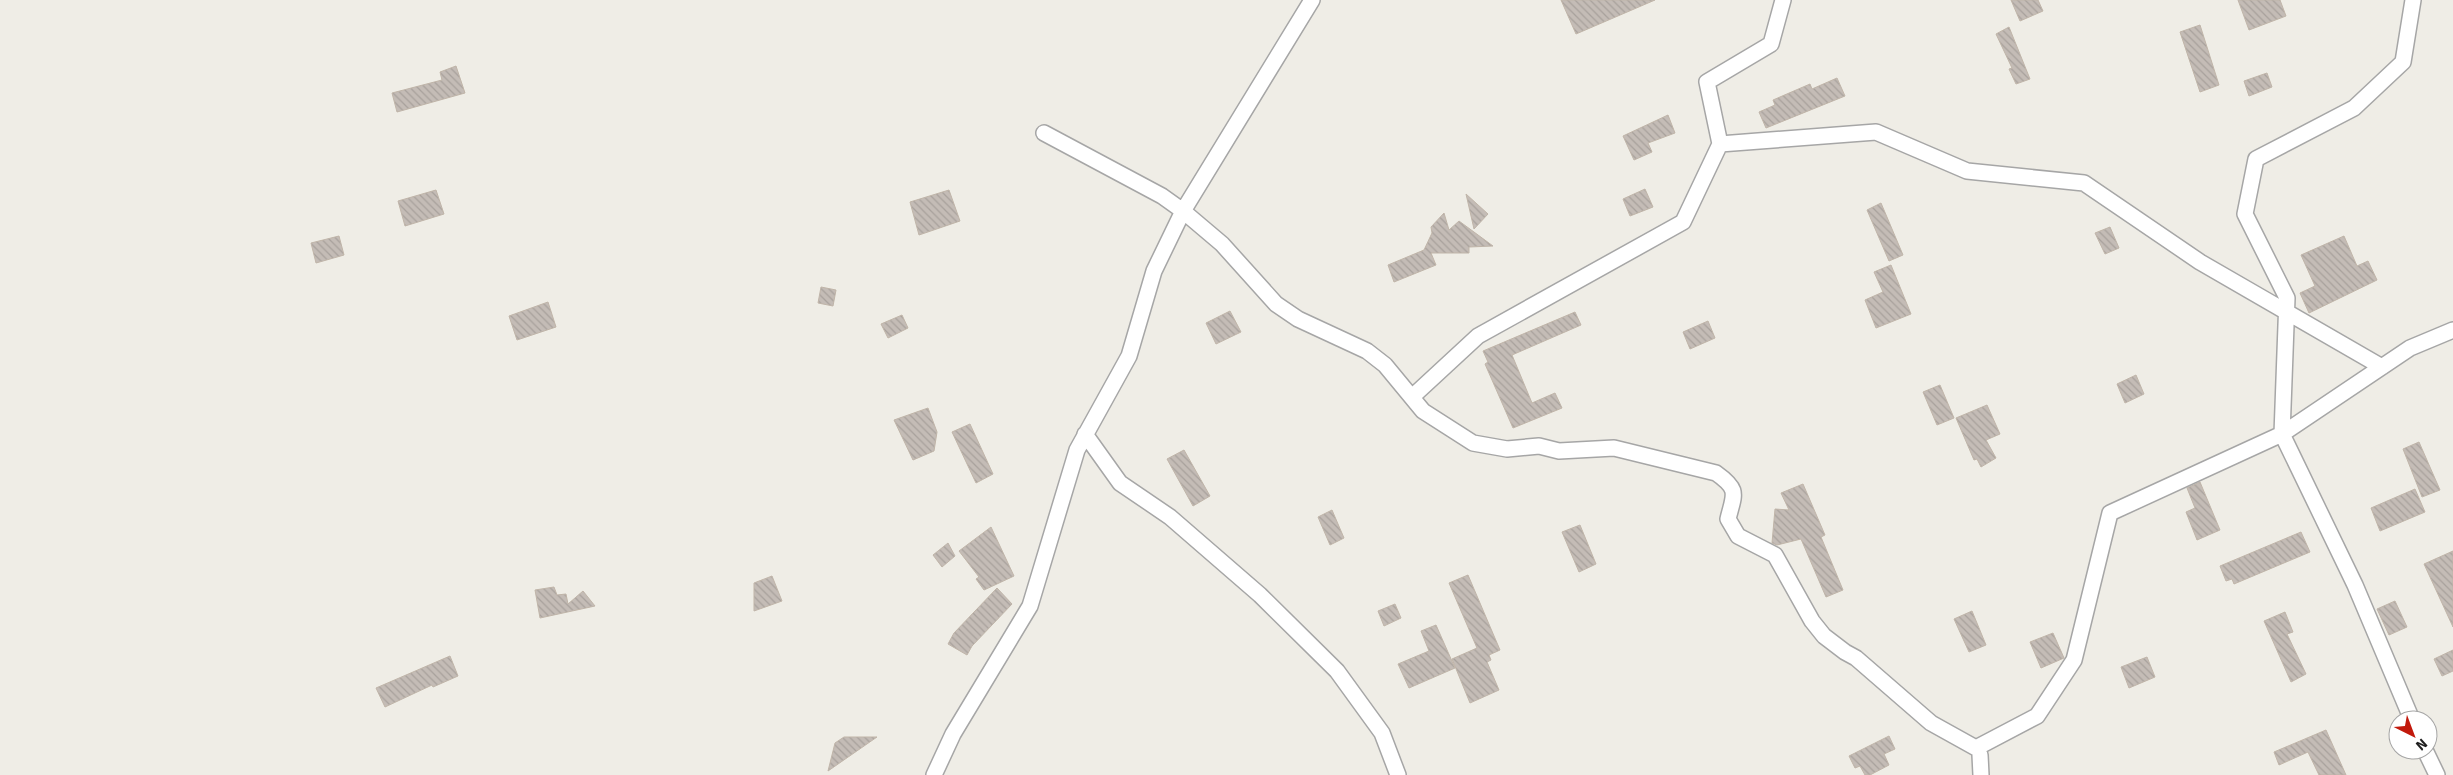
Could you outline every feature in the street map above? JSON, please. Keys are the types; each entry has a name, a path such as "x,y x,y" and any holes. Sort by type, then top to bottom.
{"street":[{"path":"934,775 953,734 1030,606 1077,450 1129,356 1154,271 1183,211 1312,0"},
{"path":"1412,397 1478,336 1683,222 1720,144 1707,82 1772,44 1783,0"},
{"path":"2408,710 2355,586 2282,434 2287,298 2246,214 2256,159 2354,108 2403,62 2413,0"},
{"path":"1720,144 1876,132 1967,171 2084,183 2200,262 2286,314 2382,367"},
{"path":"1044,133 1162,196 1200,223 1222,244 1276,304 1298,320 1367,351 1385,365 1423,411 1473,443 1507,449 1540,446 1559,451 1614,448 1716,473 1730,483 1734,495 1728,519 1738,536 1775,555 1812,621 1824,636 1856,658 1931,723 1976,748 2037,716 2074,660 2110,513 2282,434 2410,348 2453,330"},
{"path":"1086,434 1120,483 1178,524 1260,595 1337,672 1382,733 1398,775"},
{"path":"1980,755 1981,775"},
{"path":"2430,760 2437,775"}],"building":[{"path":"1561,0 1655,0 1576,34"},
{"path":"2011,0 2038,0 2043,11 2020,21"},
{"path":"2238,0 2280,0 2286,16 2249,30"},
{"path":"2200,25 2219,85 2200,92 2180,32"},
{"path":"2009,27 2030,79 2016,84 2009,69 2012,68 1996,34"},
{"path":"456,66 465,93 397,112 392,93 442,80 440,72"},
{"path":"2267,73 2272,87 2249,96 2244,81"},
{"path":"1837,78 1845,96 1766,128 1759,112 1775,105 1773,100 1810,84 1812,89"},
{"path":"1668,115 1675,133 1648,143 1652,152 1634,160 1623,136"},
{"path":"1645,189 1653,207 1630,216 1623,199"},
{"path":"436,190 444,214 405,226 398,201"},
{"path":"949,190 960,221 919,235 910,202"},
{"path":"1466,194 1488,214 1474,229"},
{"path":"1881,203 1903,255 1889,261 1867,210"},
{"path":"1444,213 1449,230 1459,221 1493,246 1469,247 1469,253 1431,253 1436,265 1394,282 1388,265 1424,250 1432,233 1431,227"},
{"path":"2110,227 2119,248 2105,254 2095,233"},
{"path":"339,236 344,255 316,263 311,243"},
{"path":"2344,236 2357,266 2368,261 2377,280 2309,313 2300,293 2315,286 2301,255"},
{"path":"1891,265 1911,314 1876,328 1865,300 1883,292 1874,272"},
{"path":"821,287 836,290 833,306 818,303"},
{"path":"548,302 556,327 517,340 509,316"},
{"path":"1230,311 1241,332 1216,344 1206,323"},
{"path":"1575,312 1581,325 1512,355 1532,403 1555,393 1562,408 1513,428 1485,364 1488,362 1483,351"},
{"path":"902,315 908,328 888,338 881,324"},
{"path":"1708,321 1715,338 1690,349 1683,332"},
{"path":"2136,375 2144,394 2125,403 2117,384"},
{"path":"1940,385 1954,418 1937,425 1923,392"},
{"path":"1987,405 2000,434 1986,440 1996,458 1981,467 1977,459 1974,460 1956,418"},
{"path":"928,408 937,432 934,451 913,460 894,420"},
{"path":"970,424 993,474 976,483 952,432"},
{"path":"2419,442 2440,490 2422,497 2403,449"},
{"path":"1184,450 1210,496 1193,506 1167,459"},
{"path":"2200,482 2220,530 2197,540 2186,512 2195,508 2187,488"},
{"path":"1803,484 1825,535 1821,537 1843,590 1826,597 1801,539 1777,545 1772,543 1775,509 1789,510 1781,493"},
{"path":"2415,489 2425,512 2380,531 2371,508"},
{"path":"1332,510 1344,538 1330,545 1318,517"},
{"path":"1580,525 1596,564 1579,572 1562,532"},
{"path":"991,527 1014,576 984,590 976,579 979,577 959,551"},
{"path":"2301,532 2310,552 2234,584 2232,579 2226,581 2220,566"},
{"path":"948,543 955,556 942,567 933,555"},
{"path":"2453,551 2453,627 2424,564"},
{"path":"1468,575 1500,650 1489,655 1491,660 1487,662 1499,690 1470,703 1452,659 1477,648 1449,583"},
{"path":"772,576 782,601 754,611 754,583"},
{"path":"554,587 557,595 566,594 568,604 583,591 595,606 540,618 535,590"},
{"path":"997,588 1012,604 972,646 967,655 948,644 954,633"},
{"path":"2395,601 2407,627 2389,635 2377,609"},
{"path":"1395,604 1401,618 1384,626 1378,611"},
{"path":"1972,611 1986,645 1969,652 1954,619"},
{"path":"2285,612 2293,632 2287,634 2306,674 2291,682 2264,621"},
{"path":"1436,625 1455,668 1409,688 1398,664 1429,651 1421,631"},
{"path":"2053,633 2064,658 2041,668 2030,642"},
{"path":"2453,650 2453,671 2442,676 2434,659"},
{"path":"450,656 458,676 433,687 432,685 385,707 376,688"},
{"path":"2147,657 2155,677 2129,688 2121,667"},
{"path":"2326,730 2346,775 2319,775 2308,752 2279,765 2274,752"},
{"path":"1889,736 1895,749 1884,754 1889,765 1870,775 1865,775 1860,766 1855,768 1849,756"},
{"path":"844,737 877,737 828,771 835,743"}]}
